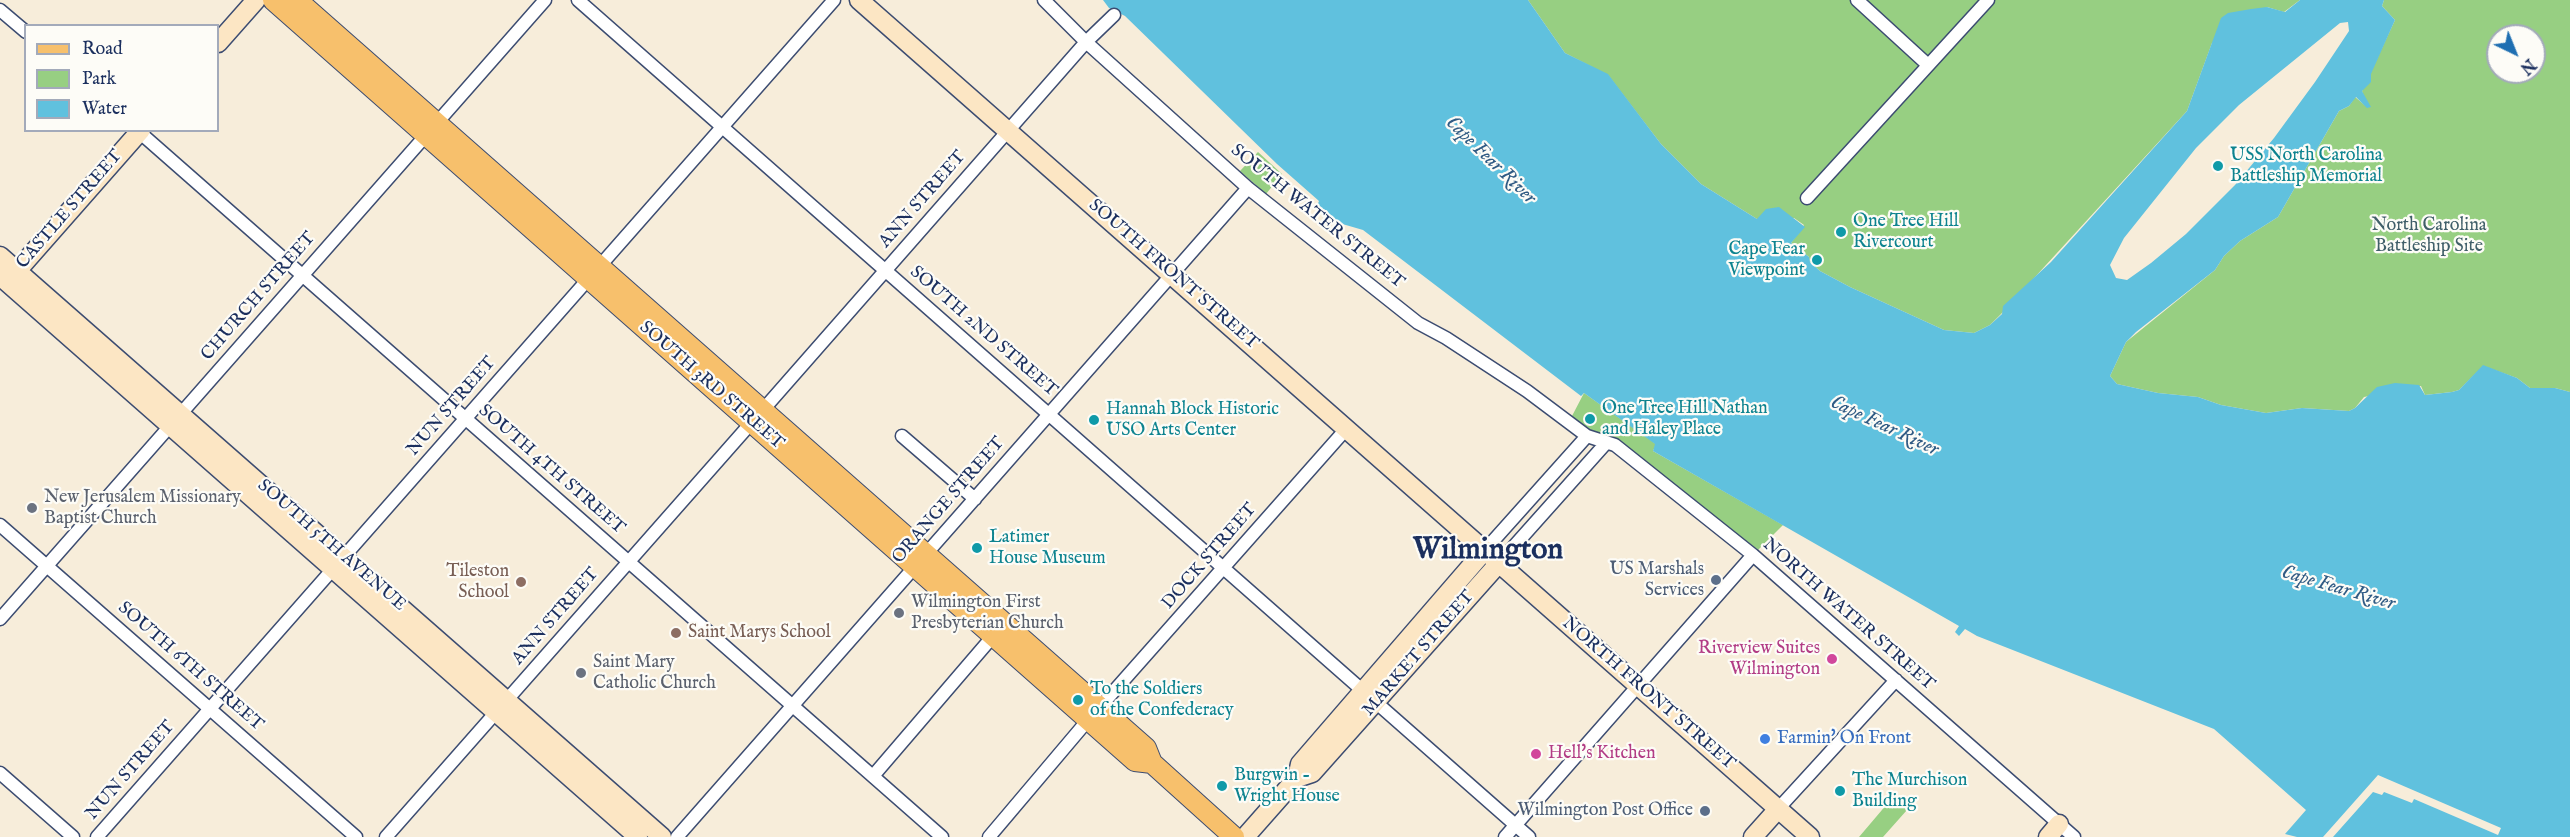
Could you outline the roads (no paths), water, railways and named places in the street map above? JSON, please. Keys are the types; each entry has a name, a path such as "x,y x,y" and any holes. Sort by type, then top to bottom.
{"main road":[{"name":"SOUTH 3RD STREET","path":"273,0 431,129 1094,714"},
{"name":"SOUTH 3RD STREET","path":"297,0 431,129"},
{"name":"SOUTH 3RD STREET","path":"921,561 994,635 1094,714 1146,748 1152,763 1234,837"}],"street":[{"path":"219,42 256,0"},
{"name":"CHURCH STREET","path":"0,619 544,0"},
{"name":"SOUTH 2ND STREET","path":"578,0 1528,837"},
{"name":"NUN STREET","path":"97,837 834,0"},
{"name":"SOUTH FRONT STREET","path":"859,0 1485,550"},
{"name":"SOUTH WATER STREET","path":"1044,0 1086,42 1248,188 1418,323 1446,338 1527,391 1587,436"},
{"path":"1857,0 1928,65"},
{"path":"1807,198 1989,0"},
{"path":"0,10 24,30"},
{"name":"ANN STREET","path":"386,837 1086,42 1114,15"},
{"name":"CASTLE STREET","path":"6,280 138,132"},
{"name":"SOUTH 4TH STREET","path":"140,132 942,837"},
{"name":"ORANGE STREET","path":"677,837 1248,188"},
{"name":"SOUTH 5TH AVENUE","path":"0,256 6,280 175,420 501,706 662,837"},
{"name":"DOCK STREET","path":"989,837 1094,714 1347,428"},
{"path":"902,436 975,499"},
{"name":"NORTH WATER STREET","path":"1587,436 1616,445 1753,555 1896,680 2054,831 2074,837"},
{"name":"MARKET STREET","path":"1370,697 1485,550 1587,436"},
{"name":"MARKET STREET","path":"1245,837 1297,778 1300,764 1370,697 1499,563 1607,442"},
{"name":"SOUTH 6TH STREET","path":"0,525 356,837"},
{"name":"NORTH FRONT STREET","path":"1485,550 1810,837"},
{"path":"1505,837 1753,555"},
{"path":"873,776 994,635"},
{"path":"1753,837 1896,680"},
{"name":"SOUTH 5TH AVENUE","path":"501,706 638,837"},
{"path":"0,773 73,837"}],"water":[{"name":"Cape Fear River","path":"1103,0 1528,0 1565,53 1608,74 1661,144 1701,184 1757,219 1766,209 1779,207 1805,227 1791,243 1809,257 1810,262 1820,271 1944,330 1974,333 1990,325 2002,314 2003,306 2051,262 2187,111 2221,18 2228,13 2267,7 2285,12 2300,0 2384,0 2382,6 2395,20 2371,74 2371,82 2362,91 2371,107 2367,108 2356,97 2349,106 2339,111 2278,217 2240,241 2224,256 2215,270 2136,332 2126,342 2110,376 2117,384 2158,393 2198,397 2221,405 2266,413 2302,408 2349,411 2377,387 2395,383 2419,385 2425,395 2452,392 2459,390 2483,365 2517,378 2530,388 2555,388 2570,392 2570,837 2297,837 2285,834 2306,810 2214,729 1977,636 1965,629 1959,636 1955,632 1959,626 1653,451 1655,444 1584,393 1581,396 1363,230 1339,223 1317,206 1319,201 1277,164 1125,16 1109,8","holes":["2348,22 2349,31 2274,138 2235,185 2186,234 2151,263 2127,280 2116,278 2110,265 2124,238 2196,148 2239,105 2340,23"]}],"place":[{"name":"USS North Carolina Battleship Memorial","path":"2218,166"},
{"name":"One Tree Hill Rivercourt","path":"1841,232"},
{"name":"Cape Fear Viewpoint","path":"1817,260"},
{"name":"One Tree Hill Nathan and Haley Place","path":"1590,419"},
{"name":"Hannah Block Historic USO Arts Center","path":"1094,420"},
{"name":"New Jerusalem Missionary Baptist Church","path":"32,508"},
{"name":"Latimer House Museum","path":"977,548"},
{"name":"US Marshals Services","path":"1716,580"},
{"name":"Tileston School","path":"521,582"},
{"name":"Wilmington First Presbyterian Church","path":"899,613"},
{"name":"Saint Marys School","path":"676,633"},
{"name":"Riverview Suites Wilmington","path":"1832,659"},
{"name":"Saint Mary Catholic Church","path":"581,673"},
{"name":"To the Soldiers of the Confederacy","path":"1078,700"},
{"name":"Farmin' On Front","path":"1765,739"},
{"name":"Hell's Kitchen","path":"1536,754"},
{"name":"Burgwin - Wright House","path":"1222,786"},
{"name":"The Murchison Building","path":"1840,791"},
{"name":"Wilmington Post Office","path":"1705,811"}],"district":[{"name":"Wilmington","path":"1488,552"}],"park label":[{"name":"North Carolina Battleship Site","path":"2429,236"}]}
